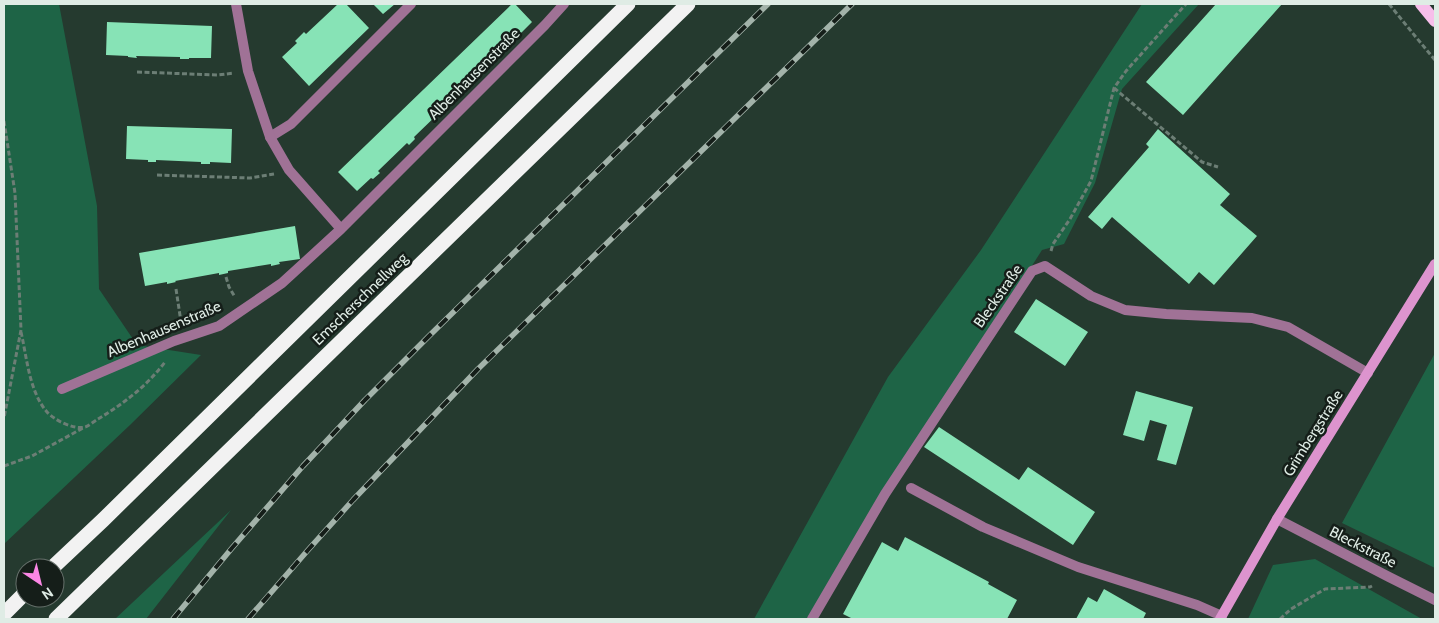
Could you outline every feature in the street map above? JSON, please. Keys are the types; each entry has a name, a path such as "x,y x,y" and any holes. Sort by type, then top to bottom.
{"highway":[{"name":"Emscherschnellweg","path":"63,558 628,4"},
{"name":"Emscherschnellweg","path":"56,619 688,4"},
{"path":"4,614 15,603"}],"main road":[{"path":"1420,4 1435,21"}],"street":[{"path":"236,4 248,71 270,137 289,170 341,229"},
{"path":"270,137 291,124 411,4"},
{"name":"Albenhausenstraße","path":"62,389 184,338 219,326 282,283 341,229 564,4"},
{"name":"Grimbergstraße","path":"1221,618 1278,519 1435,264"},
{"name":"Bleckstraße","path":"812,619 885,494 1032,270 1045,266 1091,296 1125,310 1252,318 1288,327 1368,373"},
{"path":"910,488 983,527 1078,567 1197,605 1221,618"},
{"name":"Bleckstraße","path":"1278,519 1435,600"}],"path":[{"path":"1045,266 1053,244 1070,219 1090,181 1114,88 1126,71 1186,4"},
{"path":"1389,4 1435,60"},
{"path":"137,72 218,75 248,71"},
{"path":"1114,88 1202,162 1218,167"},
{"path":"4,121 15,193 21,330 4,418"},
{"path":"157,175 250,178 289,170"},
{"path":"226,277 229,287 243,310"},
{"path":"176,289 184,338"},
{"path":"4,466 32,456 84,427"},
{"path":"1280,619 1291,609 1325,589 1370,587 1389,577"}],"green space":[{"path":"4,4 59,4 97,206 99,289 137,345 201,355 4,544"},
{"path":"1142,4 1199,4 1122,89 1095,183 1064,244 1042,250 807,619 754,619 888,377 981,250"},
{"path":"1435,353 1435,568 1342,523"},
{"path":"231,510 146,619 115,619"},
{"path":"1315,559 1422,619 1248,619 1273,565"}],"building":[{"path":"338,4 346,4 369,28 309,86 282,57 297,43 295,41 304,32 306,34"},
{"path":"373,4 395,4 383,14"},
{"path":"512,4 515,4 532,22 518,36 520,37 513,43 511,42 484,69 485,71 478,77 477,75 448,103 450,105 442,110 414,137 415,139 409,145 407,143 378,171 380,173 373,179 371,178 357,191 338,172"},
{"path":"1216,4 1282,4 1183,115 1146,82"},
{"path":"107,22 212,26 211,58 180,59 180,57 136,56 137,58 106,55"},
{"path":"127,126 232,129 231,163 210,162 210,164 201,164 201,162 156,160 156,162 148,162 148,160 126,159"},
{"path":"1158,129 1230,194 1220,205 1257,236 1214,285 1199,272 1189,284 1112,217 1102,229 1088,217 1149,147 1146,144"},
{"path":"295,226 300,259 279,262 280,264 271,266 271,264 228,271 228,273 219,275 219,273 167,284 167,282 145,286 139,253"},
{"path":"1036,299 1088,332 1065,366 1014,332"},
{"path":"1136,391 1193,407 1176,465 1157,460 1167,425 1150,420 1144,441 1123,435"},
{"path":"939,427 1019,480 1028,467 1095,512 1073,545 924,447"},
{"path":"905,537 989,582 988,584 1017,600 1007,619 853,619 843,614 882,542 898,551"},
{"path":"1104,589 1146,613 1143,619 1076,619 1088,597 1097,602"}],"railway":[{"path":"173,619 303,466 365,400 768,4"},
{"path":"248,619 353,500 478,369 852,4"}]}
